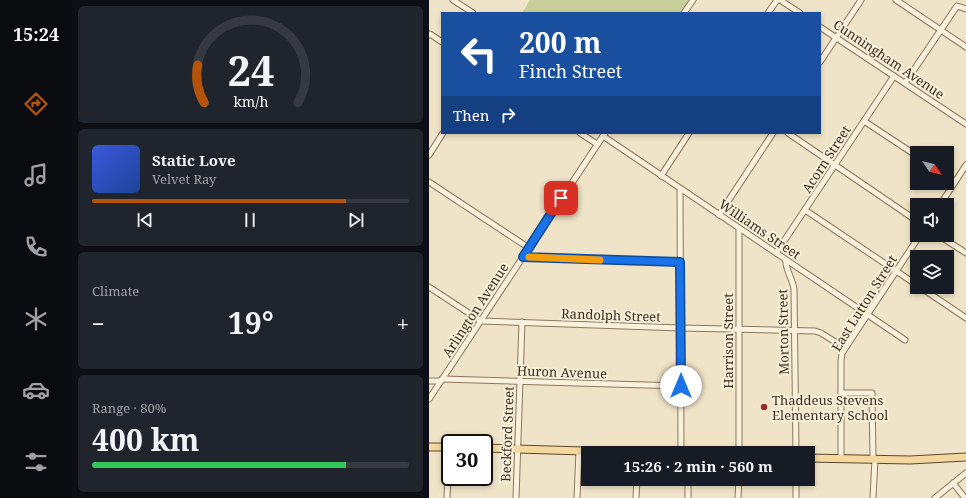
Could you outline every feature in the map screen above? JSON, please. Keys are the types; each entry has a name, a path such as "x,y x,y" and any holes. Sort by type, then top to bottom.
{"main road":[{"path":"429,447 441,447"},
{"path":"493,448 579,451"},
{"path":"815,458 924,460 966,457"}],"street":[{"path":"453,0 471,12"},
{"path":"685,12 693,0"},
{"path":"770,12 777,0"},
{"path":"780,0 798,12"},
{"path":"821,61 861,0"},
{"path":"896,0 966,47"},
{"path":"905,83 957,6 966,9"},
{"name":"Cunningham Avenue","path":"821,28 966,124"},
{"path":"429,34 441,41"},
{"name":"Acorn Street","path":"776,253 894,76"},
{"path":"864,121 910,151"},
{"path":"429,155 442,134"},
{"path":"582,134 597,144"},
{"path":"661,176 688,134"},
{"path":"719,215 772,134"},
{"path":"789,134 910,216"},
{"name":"Arlington Avenue","path":"429,399 604,135"},
{"name":"Williams Street","path":"604,135 681,190 905,340"},
{"path":"944,198 966,165"},
{"path":"429,182 529,248"},
{"path":"681,190 681,446"},
{"path":"805,210 910,280"},
{"name":"Harrison Street","path":"739,229 739,446"},
{"name":"East Lutton Street","path":"841,458 841,358 845,348 915,242"},
{"path":"949,242 966,253"},
{"path":"523,257 680,262"},
{"name":"Morton Street","path":"786,260 785,265 792,277 794,288 796,446"},
{"path":"429,287 481,321"},
{"path":"930,294 966,318"},
{"name":"Randolph Street","path":"481,321 819,332 845,348"},
{"name":"Beckford Street","path":"516,498 522,322"},
{"name":"Huron Avenue","path":"429,381 442,380 681,386"},
{"path":"841,393 872,392 874,459 873,498"},
{"path":"577,498 579,451"},
{"path":"935,498 966,473"},
{"path":"953,483 965,498"},
{"path":"447,486 447,498"},
{"path":"636,498 637,486"},
{"path":"688,486 688,498"},
{"path":"738,498 739,486"},
{"path":"795,498 796,486"}],"green space":[{"path":"530,0 693,0 685,12 523,12"}],"slow traffic":[{"path":"529,257 600,260"}],"place":[{"name":"Thaddeus Stevens Elementary School","path":"764,407"}],"route":[{"path":"561,198 523,257 680,262 681,386"}]}
